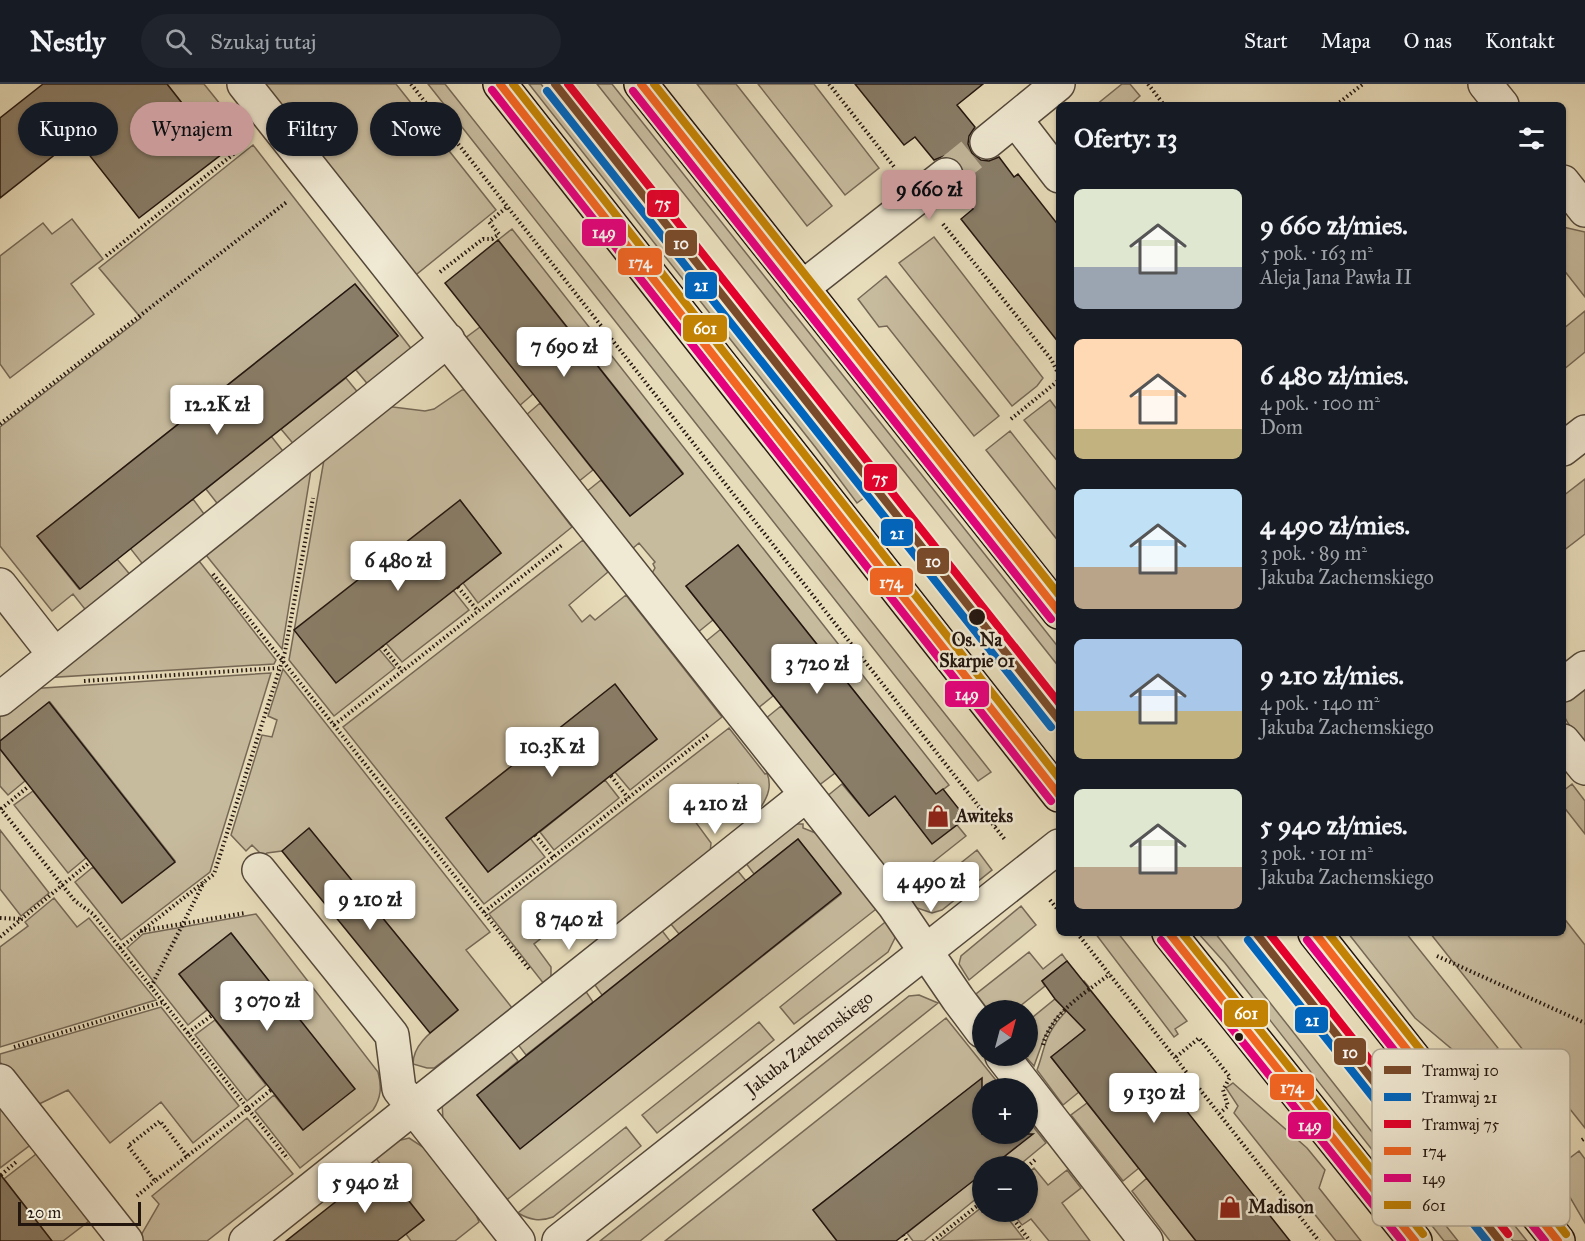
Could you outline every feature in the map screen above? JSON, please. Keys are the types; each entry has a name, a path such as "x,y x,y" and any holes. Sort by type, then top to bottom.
{"main road":[{"path":"500,84 1056,791"},
{"path":"641,84 1056,608"},
{"path":"1171,936 1372,1187"},
{"path":"1317,936 1407,1049"},
{"path":"1403,1226 1415,1241"},
{"path":"1546,1226 1558,1241"}],"street":[{"path":"244,84 894,905 972,1018"},
{"path":"987,142 1058,84"},
{"path":"1485,84 1500,102"},
{"path":"1016,119 1056,172"},
{"path":"802,288 946,175"},
{"path":"0,699 448,340"},
{"path":"1566,447 1585,432"},
{"path":"0,585 54,654"},
{"path":"1566,683 1585,668"},
{"path":"1566,745 1585,768"},
{"path":"246,1241 806,795"},
{"name":"Jakuba Zachemskiego","path":"559,1241 1056,848"},
{"path":"259,870 392,1035 399,1089 518,1241"},
{"path":"1012,1068 1146,1241"},
{"path":"0,1081 126,1241"}],"path":[{"path":"411,84 1008,844"},
{"path":"829,84 898,171"},
{"path":"1148,84 1162,102"},
{"path":"1339,102 1363,84"},
{"path":"106,256 230,156"},
{"path":"0,424 289,200"},
{"path":"436,275 483,239 492,239 499,234 489,222 508,206"},
{"path":"939,220 1051,360 1056,369"},
{"path":"1011,418 1056,382"},
{"path":"120,948 214,874 282,660 314,491"},
{"path":"334,725 534,568"},
{"path":"212,572 532,973"},
{"path":"458,586 478,611"},
{"path":"382,646 402,671"},
{"path":"77,681 278,668"},
{"path":"484,912 740,710"},
{"path":"611,776 628,798"},
{"path":"30,786 0,808 75,901 93,914 292,1163"},
{"path":"994,825 1005,816"},
{"path":"535,834 553,857"},
{"path":"0,937 90,862"},
{"path":"150,987 205,882"},
{"path":"140,932 255,911"},
{"path":"0,918 23,919"},
{"path":"1079,936 1320,1241"},
{"path":"1437,956 1585,1023"},
{"path":"1012,1068 1035,1069 1045,1038 1065,1009 1110,974"},
{"path":"11,1048 163,1002"},
{"path":"188,1034 211,1016"},
{"path":"1176,1057 1199,1038 1230,1077 1223,1090 1228,1106 1220,1113"},
{"path":"187,1156 160,1121 128,1146 155,1181 248,1109 271,1090"},
{"path":"933,1241 972,1210"},
{"path":"1015,1222 1029,1241"},
{"path":"903,1235 907,1241"}],"shaded area":[{"path":"167,84 204,84 218,102 181,102"},
{"path":"255,84 396,84 410,102 370,102 370,156 453,156 496,210 412,278 313,156 358,156 358,102 270,102"},
{"path":"428,84 445,84 459,102 442,102"},
{"path":"529,84 541,84 865,497 857,503"},
{"path":"597,84 612,84 1056,644 1056,663"},
{"path":"697,84 736,84 832,206 807,226"},
{"path":"758,84 814,84 879,168 845,195"},
{"path":"1122,84 1130,84 1140,96 1133,102 1100,102"},
{"path":"462,105 991,772 978,781 462,127"},
{"path":"254,146 413,351 370,387 356,370 398,336 355,284 37,536 79,589 117,559 132,577 88,613 73,594 52,611 0,546 0,427 141,318 99,268 239,156 254,156"},
{"path":"72,219 103,259 71,284 94,314 10,378 0,364 0,256 43,223 52,234"},
{"path":"1566,228 1585,232 1585,297 1566,273"},
{"path":"512,229 949,785 910,815 957,825 966,836 899,889 826,797 842,784 869,816 921,775 738,545 686,586 713,620 697,633 651,575 655,562 639,543 632,549 586,492 601,480 630,516 683,473 498,240"},
{"path":"934,237 1043,378 1037,386 1012,406 899,263"},
{"path":"886,276 999,416 974,436 887,326 879,327 858,299"},
{"path":"1585,311 1585,352 1566,368 1566,327"},
{"path":"480,327 533,394 518,407 464,339"},
{"path":"346,378 360,395 296,447 281,429"},
{"path":"462,390 466,390 572,527 478,603 463,583 501,553 460,500 379,649 395,668 334,716 289,660 325,454 385,406 425,411 434,409"},
{"path":"1050,400 1056,408 1056,459 1024,420"},
{"path":"540,403 593,470 578,482 525,416"},
{"path":"1010,431 1056,489 1056,538 986,450"},
{"path":"271,436 286,455 220,507 206,489"},
{"path":"312,464 282,649 202,550"},
{"path":"1585,479 1585,534 1566,549 1566,494"},
{"path":"193,499 207,518 145,567 130,548"},
{"path":"583,540 608,572 569,605 582,622 590,615 595,620 626,595 722,717 630,790 615,772 657,739 615,685 446,818 488,872 530,838 545,857 484,904 343,727"},
{"path":"196,557 276,660 274,664 41,678"},
{"path":"453,590 469,610 402,662 386,643"},
{"path":"721,629 773,696 757,709 705,642"},
{"path":"283,669 490,932 466,950 513,1009 434,1068 413,1064 414,1055 423,1040 458,1010 309,829 282,851 267,853 263,856 252,845 246,851 231,835 262,735 272,737 277,720 268,716"},
{"path":"271,673 210,872 121,940 75,882 93,867 122,903 175,861 50,702 0,741 0,712 28,689"},
{"path":"1585,683 1585,743 1566,719 1566,698"},
{"path":"781,706 835,773 818,786 765,719"},
{"path":"729,728 765,774 767,773 768,791 761,807 756,806 738,784 694,820 711,843 710,853 607,933 599,931 580,908 534,944 551,967 551,978 544,984 489,914"},
{"path":"0,749 25,781 8,795 0,786"},
{"path":"605,780 619,798 554,850 540,832"},
{"path":"1572,784 1585,801 1585,834 1566,810 1566,789"},
{"path":"33,791 86,858 68,873 14,805"},
{"path":"795,824 803,824 803,828 818,834 880,906 504,1202 443,1120 442,1102 505,1044 518,1061 477,1095 520,1148 841,894 798,839 754,874 742,858"},
{"path":"0,830 49,893 21,916 0,889"},
{"path":"977,850 992,870 942,910 932,913 908,905"},
{"path":"733,865 746,881 679,934 666,918"},
{"path":"54,898 77,927 89,918 156,1000 0,1047 0,947 28,926 25,922"},
{"path":"1021,906 1036,925 969,980 959,964 961,956"},
{"path":"256,914 378,1072 379,1077 379,1097 373,1110 300,1168 255,1111 274,1095 303,1130 354,1089 231,933 179,974 207,1010 188,1025 127,948 143,934"},
{"path":"889,919 895,938 888,952 794,1024 780,1007"},
{"path":"1566,921 1585,945 1585,1128 1570,1109 1570,1049 1522,1049 1432,936 1566,936"},
{"path":"657,924 670,941 602,995 590,978"},
{"path":"1097,936 1120,936 1187,1021 1175,1029 1178,1034 1174,1037"},
{"path":"1201,936 1217,936 1372,1132 1372,1150 1225,963"},
{"path":"1350,936 1408,936 1498,1048 1452,1049 1415,1018"},
{"path":"1029,952 1043,969 1062,954 1067,961 1042,981 1045,986 1028,1000 981,1000 976,994"},
{"path":"1084,981 1089,987 1057,1017 1044,1038 1038,1055 1038,1013 1055,999 1059,1002"},
{"path":"581,984 593,1002 526,1055 513,1038"},
{"path":"1091,991 1108,1012 1051,1057 1079,1092 1063,1105 1037,1070 1047,1039 1055,1024"},
{"path":"919,995 938,1003 640,1241 600,1241 909,996"},
{"path":"161,1007 239,1106 193,1143 161,1102 110,1143 68,1090 35,1106 0,1062 0,1054"},
{"path":"946,1018 972,1050 972,1066 985,1066 994,1078 972,1078 972,1086 813,1210 837,1241 665,1241"},
{"path":"215,1020 266,1085 247,1101 195,1035"},
{"path":"759,1022 774,1040 657,1133 642,1115"},
{"path":"1233,1083 1307,1148 1325,1170 1319,1188 1361,1241 1336,1241 1234,1113 1238,1106 1226,1088"},
{"path":"0,1100 33,1143 0,1168"},
{"path":"1087,1103 1139,1168 1123,1181 1071,1115"},
{"path":"247,1118 293,1174 207,1241 143,1241 140,1237 159,1204 152,1196"},
{"path":"626,1127 641,1146 553,1217 535,1220 518,1213"},
{"path":"1038,1133 1046,1143 1030,1156 1005,1156 1020,1144 1038,1144"},
{"path":"409,1138 426,1149 475,1212 479,1222 455,1241 411,1241 406,1234 424,1220 374,1156 393,1142"},
{"path":"40,1151 93,1218 63,1241 52,1241 4,1179"},
{"path":"1579,1151 1585,1159 1585,1223 1570,1197 1570,1158"},
{"path":"1067,1170 1081,1188 1062,1203 1090,1241 1049,1241 1033,1222 1038,1222 1038,1173 1048,1185"},
{"path":"1147,1178 1196,1241 1170,1241 1132,1191"},
{"path":"972,1181 972,1202 924,1241 913,1241 907,1233"},
{"path":"972,1215 972,1222 1011,1222 1024,1239 939,1241"},
{"path":"1432,1226 1446,1226 1458,1241 1444,1241"},
{"path":"1501,1226 1515,1226 1527,1241 1513,1241"}],"building":[{"path":"43,84 167,84 181,102 130,102 130,156 219,156 139,218 90,156 118,156 118,102 20,102"},
{"path":"855,84 983,84 957,105 975,127 969,136 968,144 972,153 981,160 989,161 999,157 1014,177 1018,174 1056,222 1056,339 961,219 973,209 958,190 963,183 965,173 960,163 952,157 944,156 934,160 915,137 904,145"},
{"path":"18,104 18,156 53,156 0,198 0,118"},
{"path":"498,240 683,474 630,516 445,283"},
{"path":"355,284 398,336 80,589 37,536"},
{"path":"460,500 501,553 336,683 294,630"},
{"path":"738,545 936,794 943,789 966,818 932,844 895,796 869,816 686,586"},
{"path":"615,684 657,739 488,872 446,818"},
{"path":"49,702 175,862 122,903 0,749 0,741"},
{"path":"309,828 458,1010 430,1033 282,851"},
{"path":"798,839 841,893 520,1149 477,1095"},
{"path":"231,933 355,1089 303,1130 179,974"},
{"path":"1067,961 1290,1241 1196,1241 1051,1057 1085,1030 1055,999 1042,981"},
{"path":"972,1086 972,1144 1020,1144 1005,1156 972,1156 972,1182 896,1241 837,1241 813,1210"},
{"path":"381,1166 424,1220 397,1241 286,1241"},
{"path":"0,1174 52,1241 0,1241"}],"tunnel":[{"path":"946,175 987,142"}],"tram line":[{"name":"10","path":"555,84 1056,716"},
{"name":"75","path":"568,84 1056,699"},
{"name":"21","path":"547,91 1051,727"},
{"name":"10","path":"1258,936 1372,1079"},
{"name":"75","path":"1271,936 1372,1063"},
{"name":"21","path":"1248,940 1372,1096"},
{"name":"21","path":"1475,1226 1487,1241"},
{"name":"10","path":"1488,1226 1500,1241"},
{"name":"75","path":"1502,1226 1508,1234"}],"transit line":[{"name":"174","path":"500,84 1056,791"},
{"name":"601","path":"513,84 1056,774"},
{"name":"174","path":"641,84 1056,608"},
{"name":"601","path":"654,84 1056,591"},
{"name":"149","path":"492,90 1051,801"},
{"name":"149","path":"633,91 1051,619"},
{"name":"174","path":"1171,936 1372,1187"},
{"name":"601","path":"1184,936 1372,1170"},
{"name":"174","path":"1317,936 1407,1049"},
{"name":"601","path":"1330,936 1420,1049"},
{"name":"149","path":"1161,940 1372,1204"},
{"name":"149","path":"1307,940 1393,1049"},
{"name":"149","path":"1390,1226 1402,1241"},
{"name":"174","path":"1403,1226 1415,1241"},
{"name":"601","path":"1417,1226 1423,1234"},
{"name":"149","path":"1533,1226 1545,1241"},
{"name":"174","path":"1546,1226 1558,1241"},
{"name":"601","path":"1560,1226 1566,1234"}],"place":[{"name":"Os. Na Skarpie 01","path":"977,617"},
{"name":"Awiteks","path":"938,816"},
{"name":"Madison","path":"1230,1207"}]}
